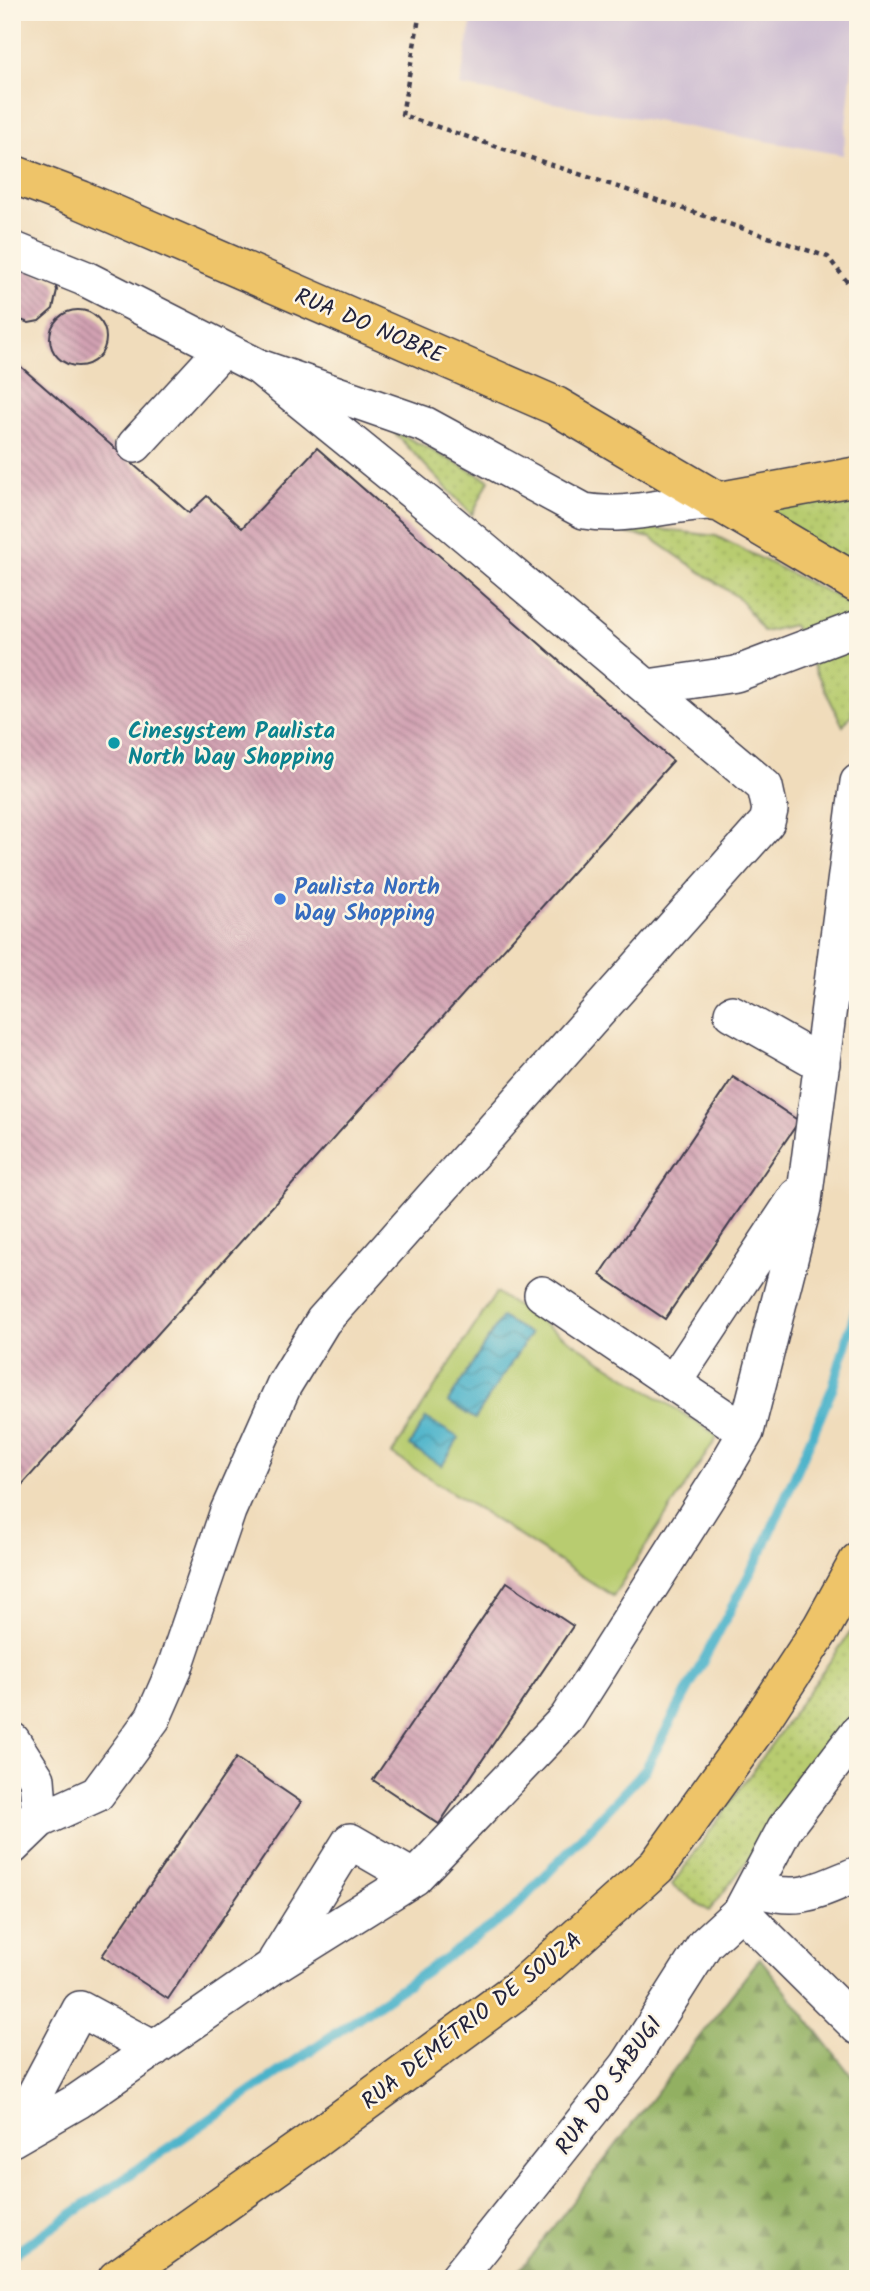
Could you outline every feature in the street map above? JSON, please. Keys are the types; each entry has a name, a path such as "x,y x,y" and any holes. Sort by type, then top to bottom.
{"main road":[{"name":"RUA DO NOBRE","path":"12,174 81,200 556,406 858,584"},
{"path":"715,502 858,476"},
{"name":"RUA DEMÉTRIO DE SOUZA","path":"117,2279 308,2144 524,1985 657,1866 754,1731 822,1627 858,1562"}],"street":[{"path":"12,249 84,278 259,367 426,425 584,511 603,514 657,509 685,502 715,502"},
{"path":"135,445 223,349"},
{"path":"26,1822 97,1794 153,1718 174,1670 228,1511 284,1385 323,1321 767,822 770,810 765,787 389,472 259,367"},
{"path":"389,472 426,425"},
{"path":"648,687 736,674 858,628"},
{"path":"12,2138 78,2101 272,1967 414,1878 567,1718 746,1432 803,1208 822,1064 843,1009 858,782"},
{"path":"732,1013 822,1064"},
{"path":"673,1383 806,1183"},
{"path":"542,1294 746,1432"},
{"path":"748,1900 785,1828 858,1732"},
{"path":"12,1740 37,1779 26,1822 12,1847"},
{"path":"272,1967 350,1841 414,1878"},
{"path":"748,1900 809,1894 858,1874"},
{"path":"748,1900 858,2027"},
{"name":"RUA DO SABUGI","path":"457,2279 628,2065 705,1944 748,1900"},
{"path":"12,2138 80,2010 154,2049"}],"path":[{"path":"420,12 402,115 828,257 858,296"}],"shaded area":[{"path":"473,12 858,12 843,155 460,86"}],"green space":[{"path":"391,429 489,480 472,515"},
{"path":"858,485 858,570 738,509"},
{"path":"599,528 649,528 716,536 858,607 858,706 843,726 793,625 764,632 740,599 651,538"},
{"path":"496,1293 718,1436 613,1596 392,1454"},
{"path":"858,1617 858,1701 820,1767 709,1911 672,1885 852,1630"},
{"path":"760,1958 858,2084 858,2279 513,2279"}],"water":[{"path":"502,1317 530,1334 475,1419 448,1402"},
{"path":"426,1418 459,1438 442,1466 409,1446"}],"building":[{"path":"22,267 54,281 57,290 53,309 39,321 29,323 12,317 12,272"},
{"path":"78,310 89,312 98,318 104,327 104,349 98,358 89,364 78,366 67,364 58,358 52,349 50,338 52,327 58,318 67,312"},
{"name":"Paulista North Way Shopping","path":"12,359 189,513 207,496 242,528 317,448 673,761 12,1496"},
{"path":"733,1077 799,1121 665,1319 600,1275"},
{"path":"507,1582 573,1626 439,1824 373,1780"},
{"path":"236,1758 301,1802 168,1999 102,1956"}],"waterway":[{"path":"12,2255 508,1915 645,1770 764,1547 833,1387 858,1302"}],"place":[{"name":"Cinesystem Paulista North Way Shopping","path":"114,743"},
{"name":"Paulista North Way Shopping","path":"280,899"}]}
